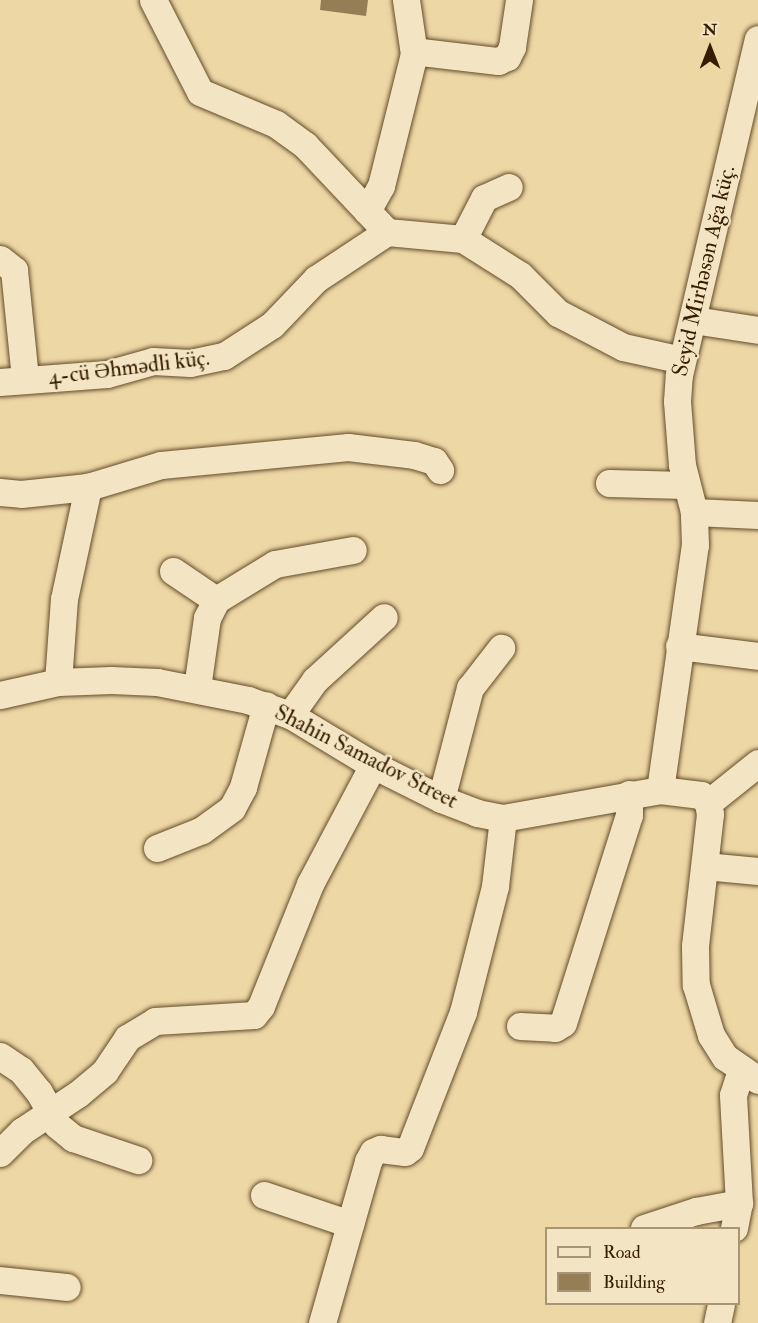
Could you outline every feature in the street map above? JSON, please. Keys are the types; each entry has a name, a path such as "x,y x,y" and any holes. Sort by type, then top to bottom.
{"street":[{"path":"153,0 200,92 276,124 305,145 387,232 463,239 520,275 558,313 623,347 682,360"},
{"path":"368,211 381,186 414,54 406,0"},
{"path":"414,54 421,51 498,61 507,57 513,47 519,0"},
{"name":"Seyid Mirhəsən Ağa küç.","path":"660,790 694,545 694,512 684,485 677,401 682,360 758,39"},
{"path":"463,239 484,198 508,187"},
{"name":"4-cü Əhmədli küç.","path":"13,381 107,374 153,361 190,363 224,356 272,325 316,279 387,232"},
{"path":"0,259 14,270 13,381"},
{"path":"693,320 758,330"},
{"path":"0,492 21,494 88,487 161,465 348,447 414,455 434,461 440,470"},
{"path":"609,483 684,485"},
{"path":"58,682 64,599 88,487"},
{"path":"694,512 758,514"},
{"path":"197,688 207,618 216,600 276,564 353,550"},
{"path":"174,571 216,600"},
{"path":"290,715 315,680 384,618"},
{"path":"679,646 758,656"},
{"path":"441,799 470,688 501,648"},
{"name":"Shahin Samadov Street","path":"0,695 58,682 157,682 197,688 266,705 290,715 373,765 441,799 477,813 503,818 660,790 694,794 708,803"},
{"path":"157,848 202,830 232,808 243,787 266,705"},
{"path":"647,1227 696,1211 737,1216 733,1111 749,1075 725,1057 711,1035 696,985 694,946 705,866 708,803 758,763"},
{"path":"0,1153 22,1131 105,1071 127,1038 155,1022 254,1015 261,1006 310,884 373,765"},
{"path":"520,1026 555,1028 563,1023 626,827 629,794"},
{"path":"322,1323 373,1152 405,1152 410,1148 463,1012 495,886 503,818"},
{"path":"705,866 758,871"},
{"path":"0,1056 21,1070 39,1092 49,1112 73,1138 138,1160"},
{"path":"264,1195 350,1224"},
{"path":"0,1280 67,1287"},
{"path":"717,1323 721,1305"}],"building":[{"path":"321,0 368,0 366,16 320,10"}]}
